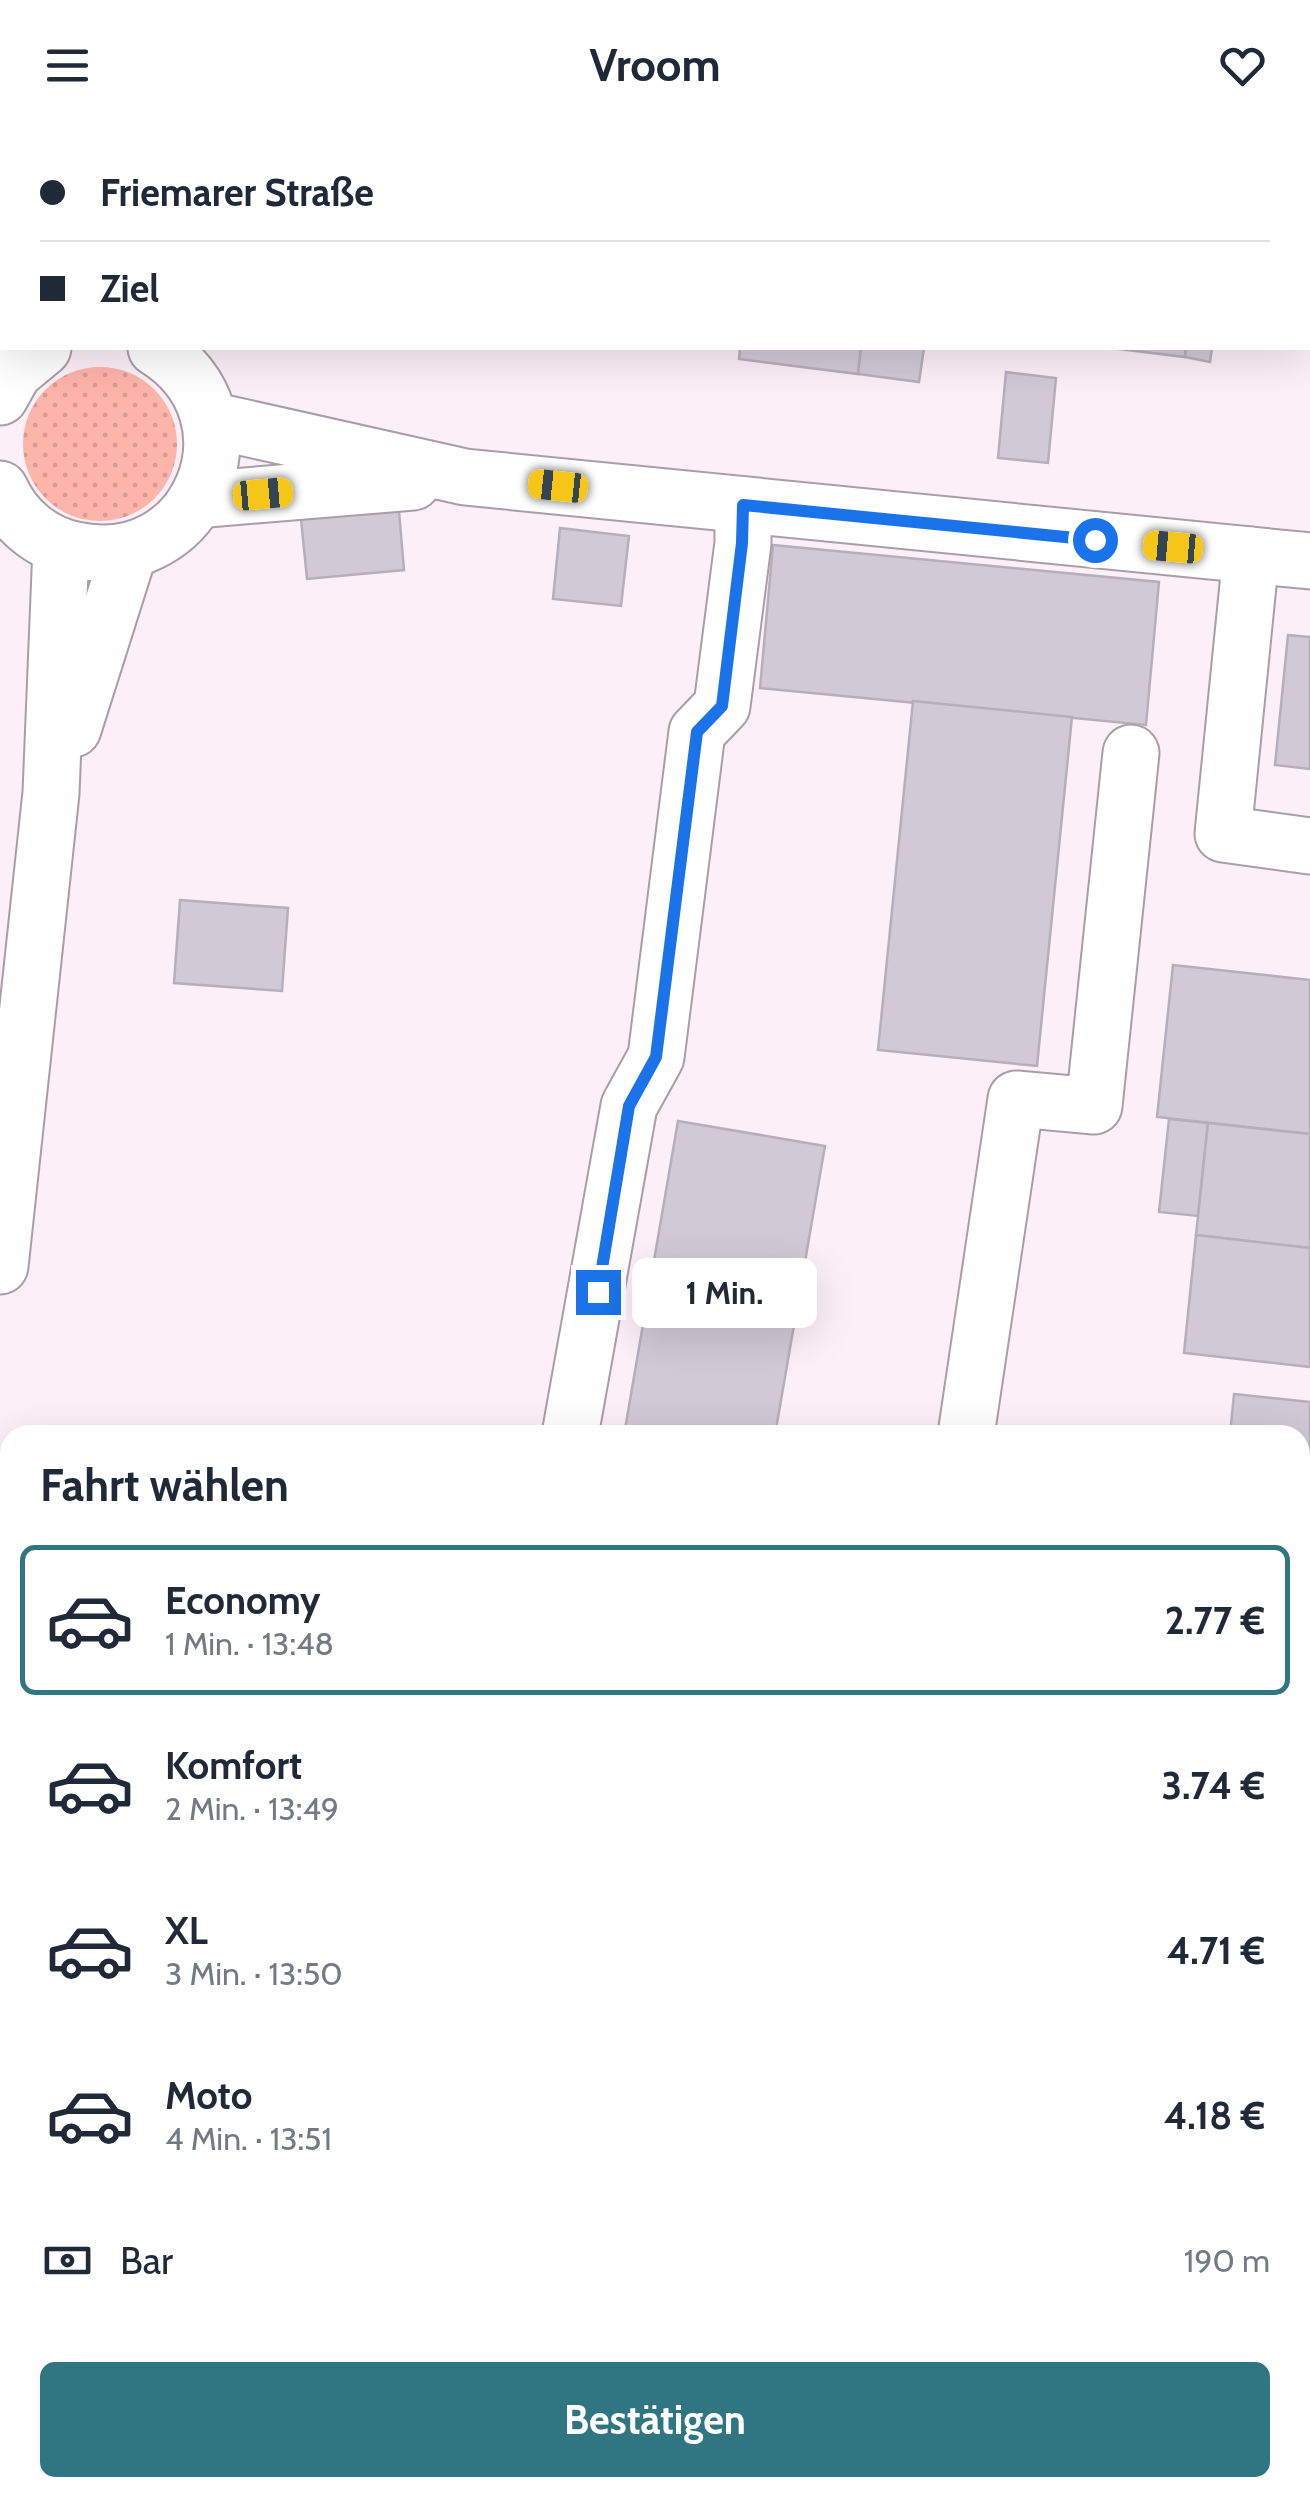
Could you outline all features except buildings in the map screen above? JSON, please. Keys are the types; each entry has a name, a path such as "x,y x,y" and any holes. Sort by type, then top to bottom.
{"street":[{"path":"1,393 14,372 41,350"},
{"path":"0,488 8,505 31,531 61,548 95,555 129,552 160,538 186,516 204,488 212,455 210,420 198,386 175,359 161,350"},
{"path":"210,420 466,477 1310,561"},
{"path":"196,500 466,477"},
{"path":"572,1425 629,1106 656,1057 697,732 722,706 743,505"},
{"path":"52,793 61,548"},
{"path":"0,1266 18,922 52,793 129,552"},
{"path":"1251,555 1223,834 1310,846"},
{"path":"967,1425 1016,1099 1094,1106 1132,753"}],"shaded area":[{"path":"100,367 130,373 155,389 171,414 177,444 171,474 155,499 130,515 100,521 70,515 45,499 29,474 23,444 29,414 45,389 70,373"}],"route":[{"path":"598,1292 629,1106 656,1057 697,732 722,706 743,505 1095,540"}]}
